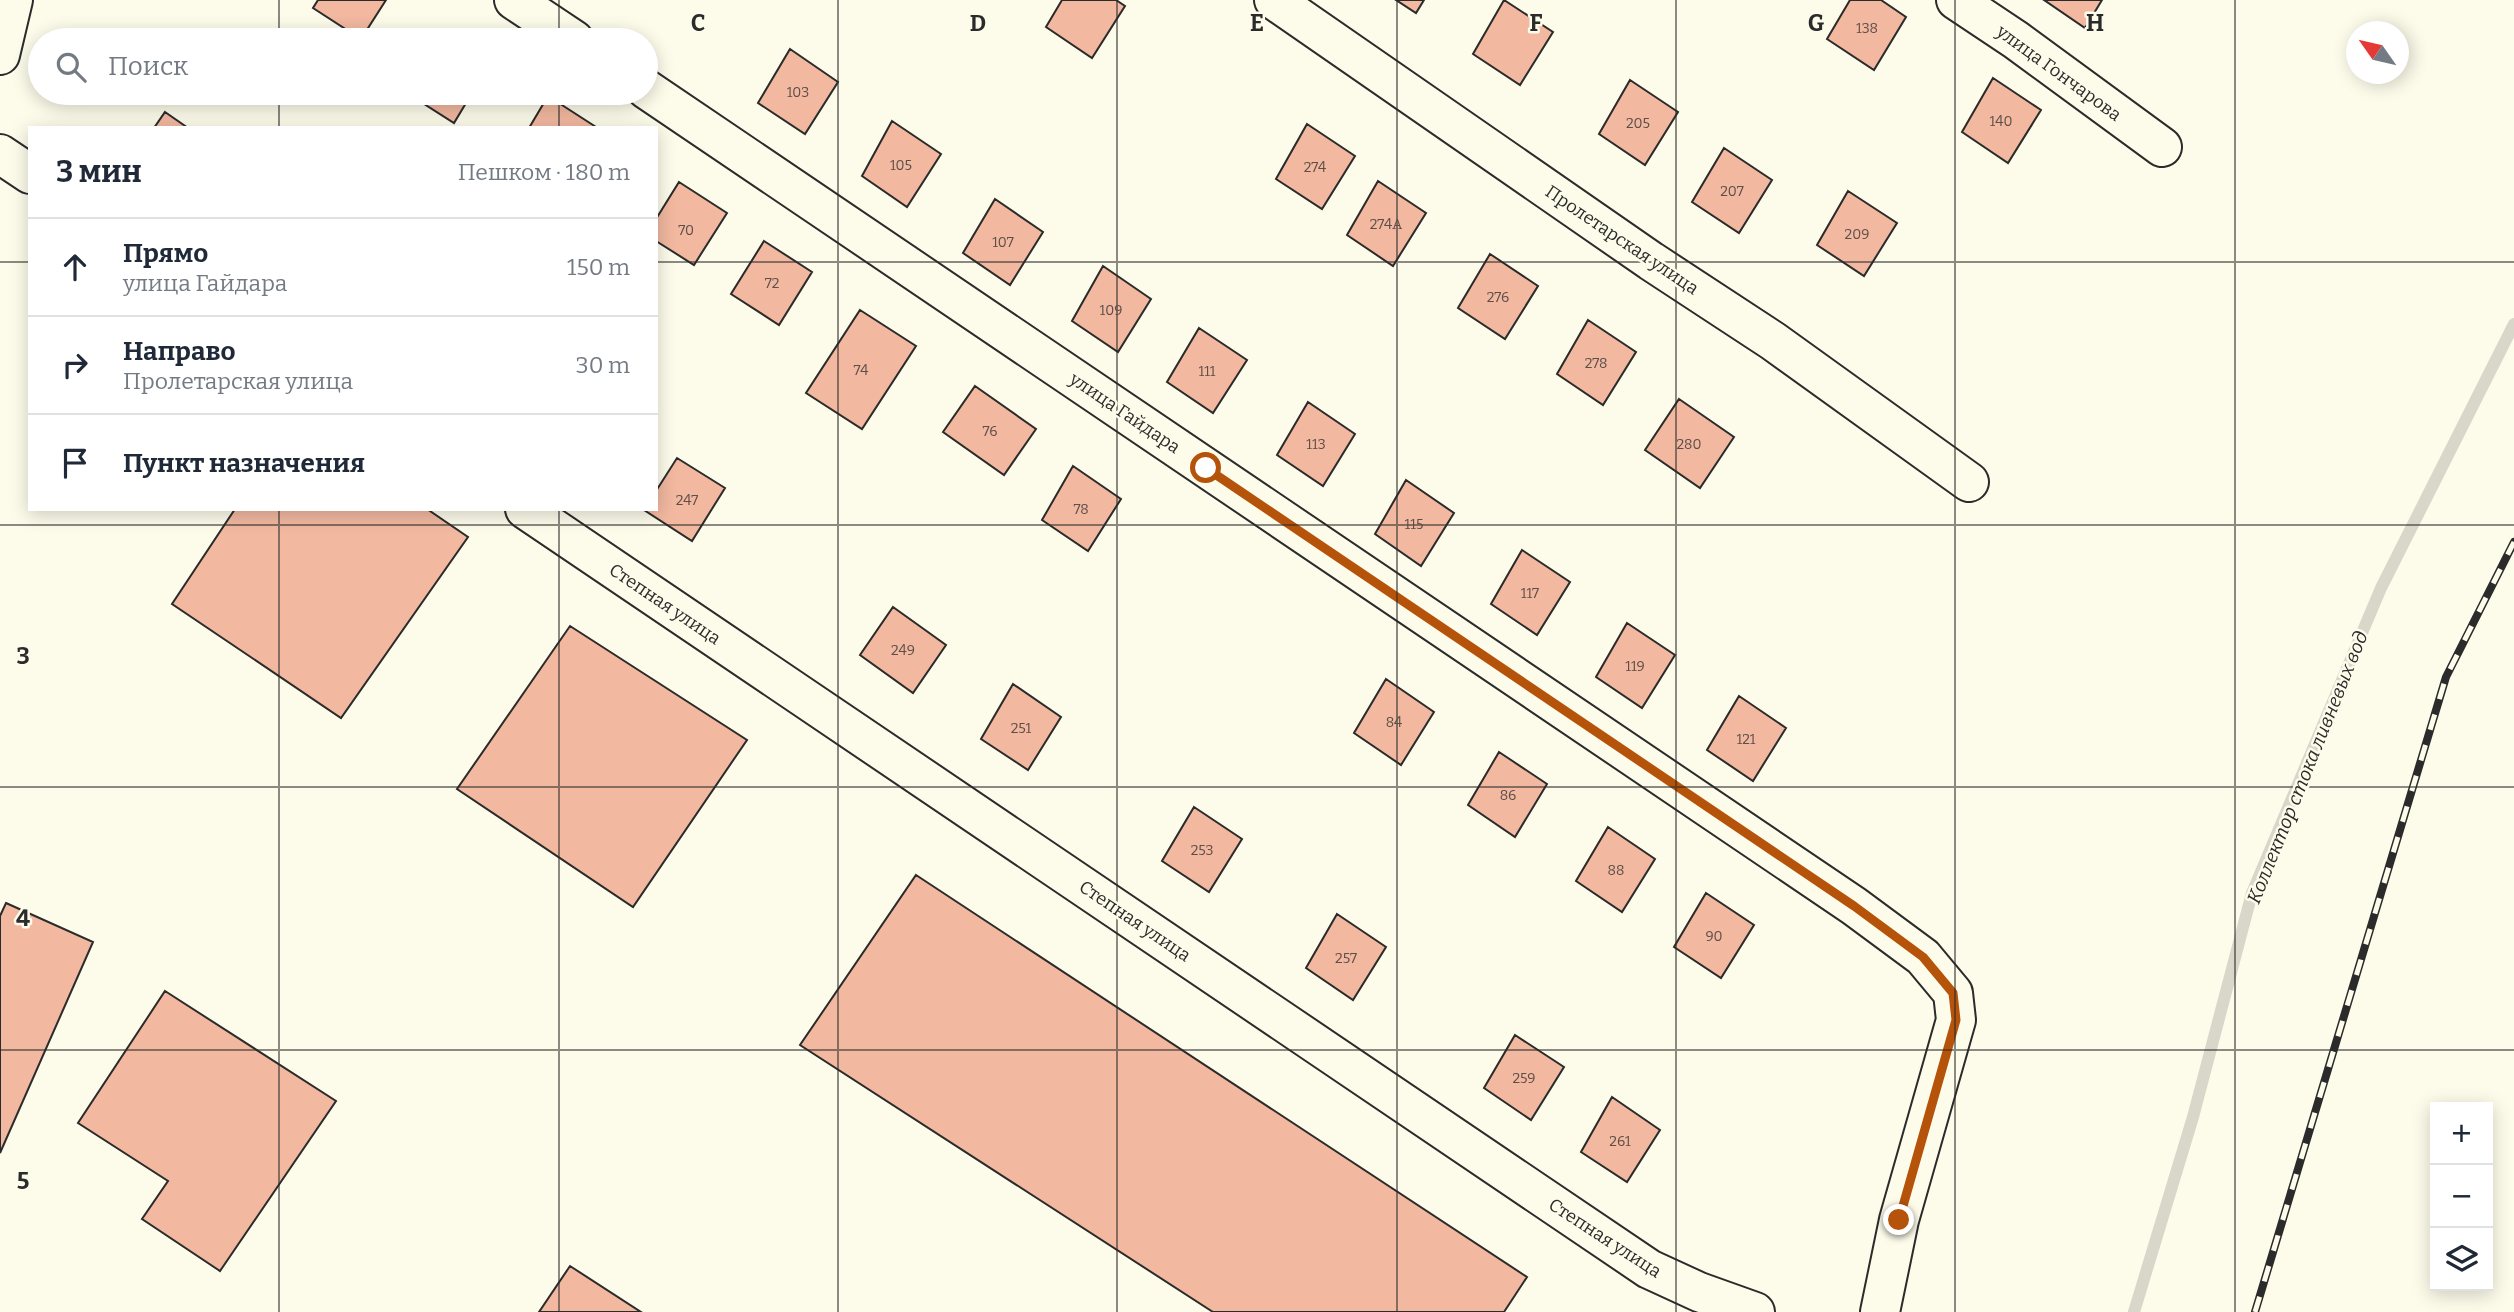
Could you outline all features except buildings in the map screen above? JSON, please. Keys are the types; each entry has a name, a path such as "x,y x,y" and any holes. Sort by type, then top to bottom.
{"street":[{"path":"0,55 13,0"},
{"path":"514,0 556,28"},
{"name":"Пролетарская улица","path":"1274,0 1651,261 1773,341 1969,482"},
{"name":"улица Гончарова","path":"1956,0 2016,40 2162,147"},
{"name":"улица Гайдара","path":"658,97 1854,906 1923,957 1953,993 1956,1020 1899,1220 1880,1312"},
{"path":"0,154 28,173"},
{"name":"Степная улица","path":"528,511 1649,1269 1699,1293 1755,1312"}],"waterway":[{"name":"Коллектор стока ливневых вод","path":"2134,1312 2193,1117 2252,893 2381,588 2514,324"}],"railway":[{"path":"2255,1312 2446,677 2514,542"}],"route":[{"path":"1206,468 1854,906 1923,957 1953,993 1956,1020 1899,1220"}]}
